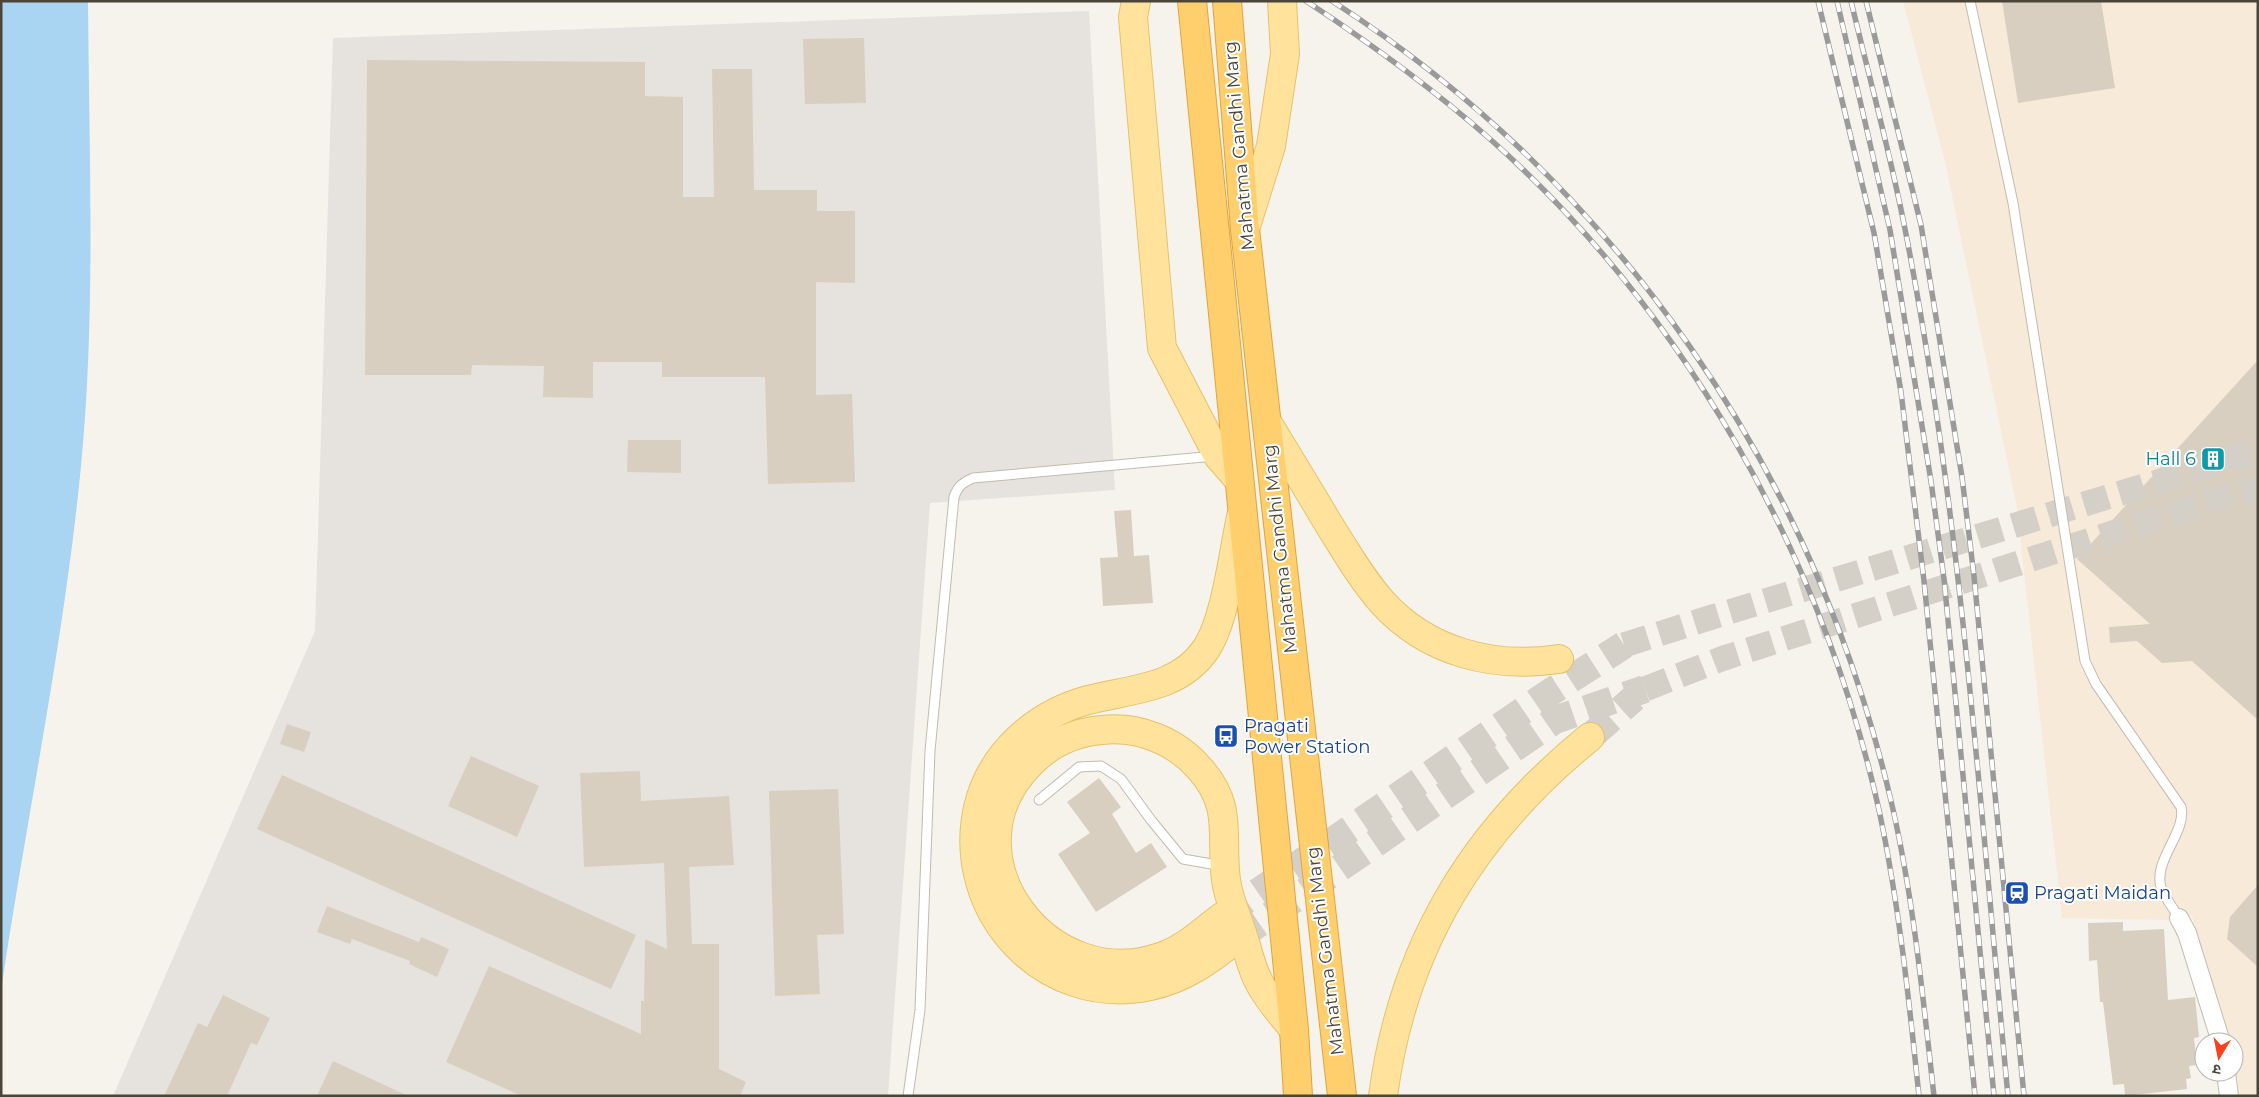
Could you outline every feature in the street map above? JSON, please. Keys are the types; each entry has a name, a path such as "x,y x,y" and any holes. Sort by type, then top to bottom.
{"highway":[{"name":"Mahatma Gandhi Marg","path":"1192,1 1294,1030 1298,1096"},
{"name":"Mahatma Gandhi Marg","path":"1227,1 1245,229 1342,1096"}],"main road":[{"path":"1136,1 1133,17 1162,348 1218,456 1239,480"},
{"path":"1245,229 1271,146 1285,54 1282,1"},
{"path":"1267,422 1364,579 1397,617 1431,641 1472,657 1515,663 1558,659"},
{"path":"1242,511 1218,623 1206,649 1186,670 1168,680 1148,688 1070,706 1040,721 1019,738 998,764 985,788 979,806 974,844 977,873 986,901 1006,934 1036,962 1072,981 1110,989 1148,987 1166,982 1201,966 1230,927 1148,960 1130,963 1104,962 1078,956 1062,949 1032,927 1011,897 1004,880 997,844 1002,812 1015,782 1025,769 1043,753 1064,740 1095,730 1112,729 1145,734 1175,747 1188,757 1210,782 1224,812 1226,882 1258,980 1294,1030"},
{"path":"1383,1096 1393,1040 1412,975 1429,936 1450,896 1481,847 1505,817 1553,768 1590,737"}],"street":[{"path":"2179,918 2187,933 2217,1032"},
{"path":"2227,1082 2229,1096"}],"lane":[{"path":"1970,1 2013,203 2085,661 2096,684 2181,807 2182,817 2160,876 2161,887 2179,918"},
{"path":"908,1096 920,1010 930,751 954,497 957,489 963,483 973,478 1218,456"},
{"path":"1039,800 1079,767 1101,766 1121,779 1183,859 1225,867"}],"shaded area":[{"name":"Pragati Maidan","path":"1903,1 2258,1 2258,1096 2240,1096 2238,1082 2244,1082 2244,1032 2226,1032 2192,916 2174,920 2062,918 2017,508 1945,162"},
{"path":"1089,11 1115,490 930,503 888,1096 113,1096 315,631 333,38"}],"water":[{"path":"1,1 88,1 90,292 86,408 74,532 55,663 1,990"}],"building":[{"path":"2002,1 2101,1 2115,88 2018,103"},
{"path":"864,38 866,103 805,104 803,39"},
{"path":"367,60 645,62 645,96 683,97 683,197 714,197 712,69 752,69 754,190 817,190 817,211 855,211 855,283 816,282 816,395 852,394 855,482 768,484 765,377 662,377 662,362 593,362 593,398 543,397 544,366 472,365 471,375 365,375"},
{"name":"Hall 6","path":"2258,360 2258,720 2192,661 2162,663 2137,641 2110,643 2109,627 2150,624 2077,559"},
{"path":"628,440 681,440 681,473 627,472"},
{"path":"1131,510 1134,556 1149,555 1153,603 1103,606 1100,558 1118,557 1114,511"},
{"path":"287,724 311,732 304,752 280,744"},
{"path":"471,756 539,786 517,837 448,806"},
{"path":"640,771 641,801 729,796 734,865 689,867 692,944 719,944 719,1069 746,1082 740,1096 522,1096 446,1062 489,966 641,1034 641,1001 644,1001 645,939 667,949 664,863 584,867 580,773"},
{"path":"282,775 636,935 611,989 257,829"},
{"path":"1099,778 1121,807 1112,814 1136,853 1151,843 1167,867 1096,912 1058,854 1090,833 1067,802"},
{"path":"838,789 844,934 817,935 820,994 775,996 769,791"},
{"path":"2258,885 2258,967 2227,939 2230,917"},
{"path":"327,906 419,942 421,937 449,949 437,977 409,964 410,961 352,939 350,944 317,932"},
{"path":"2123,922 2123,931 2164,929 2168,1000 2195,997 2198,1032 2194,1032 2194,1065 2189,1066 2191,1078 2186,1079 2187,1089 2125,1096 2124,1084 2113,1085 2103,1002 2100,1002 2097,960 2089,961 2088,923"},
{"path":"223,995 270,1018 257,1045 251,1043 227,1096 164,1096 198,1023 207,1027"},
{"path":"333,1061 408,1096 317,1096"}],"tunnel":[{"path":"1624,645 2236,458 2258,456"},
{"path":"1645,689 1724,658 2243,491 2258,489"},
{"path":"1223,916 1546,695 1624,645"},
{"path":"1236,939 1555,720 1645,689"},
{"path":"1590,737 1634,698"}],"railway":[{"path":"1306,1 1354,33 1446,102 1490,139 1560,207 1625,281 1684,360 1736,444 1782,531 1822,622 1854,715 1879,810 1886,845 1898,916 1919,1096"},
{"path":"1332,1 1435,75 1530,158 1615,249 1691,348 1757,453 1812,565 1858,683 1892,805 1912,914 1934,1096"},
{"path":"1818,1 1874,233 1901,392 1924,581 1975,1096"},
{"path":"1837,1 1890,230 1931,481 1944,579 1994,1096"},
{"path":"1851,1 1905,229 1941,444 1967,661 2008,1096"},
{"path":"1866,1 1921,225 1962,477 1974,576 2024,1096"}],"place":[{"name":"Hall 6","path":"2213,459"},
{"name":"Pragati Power Station","path":"1226,736"},
{"name":"Pragati Maidan","path":"2017,893"}]}
